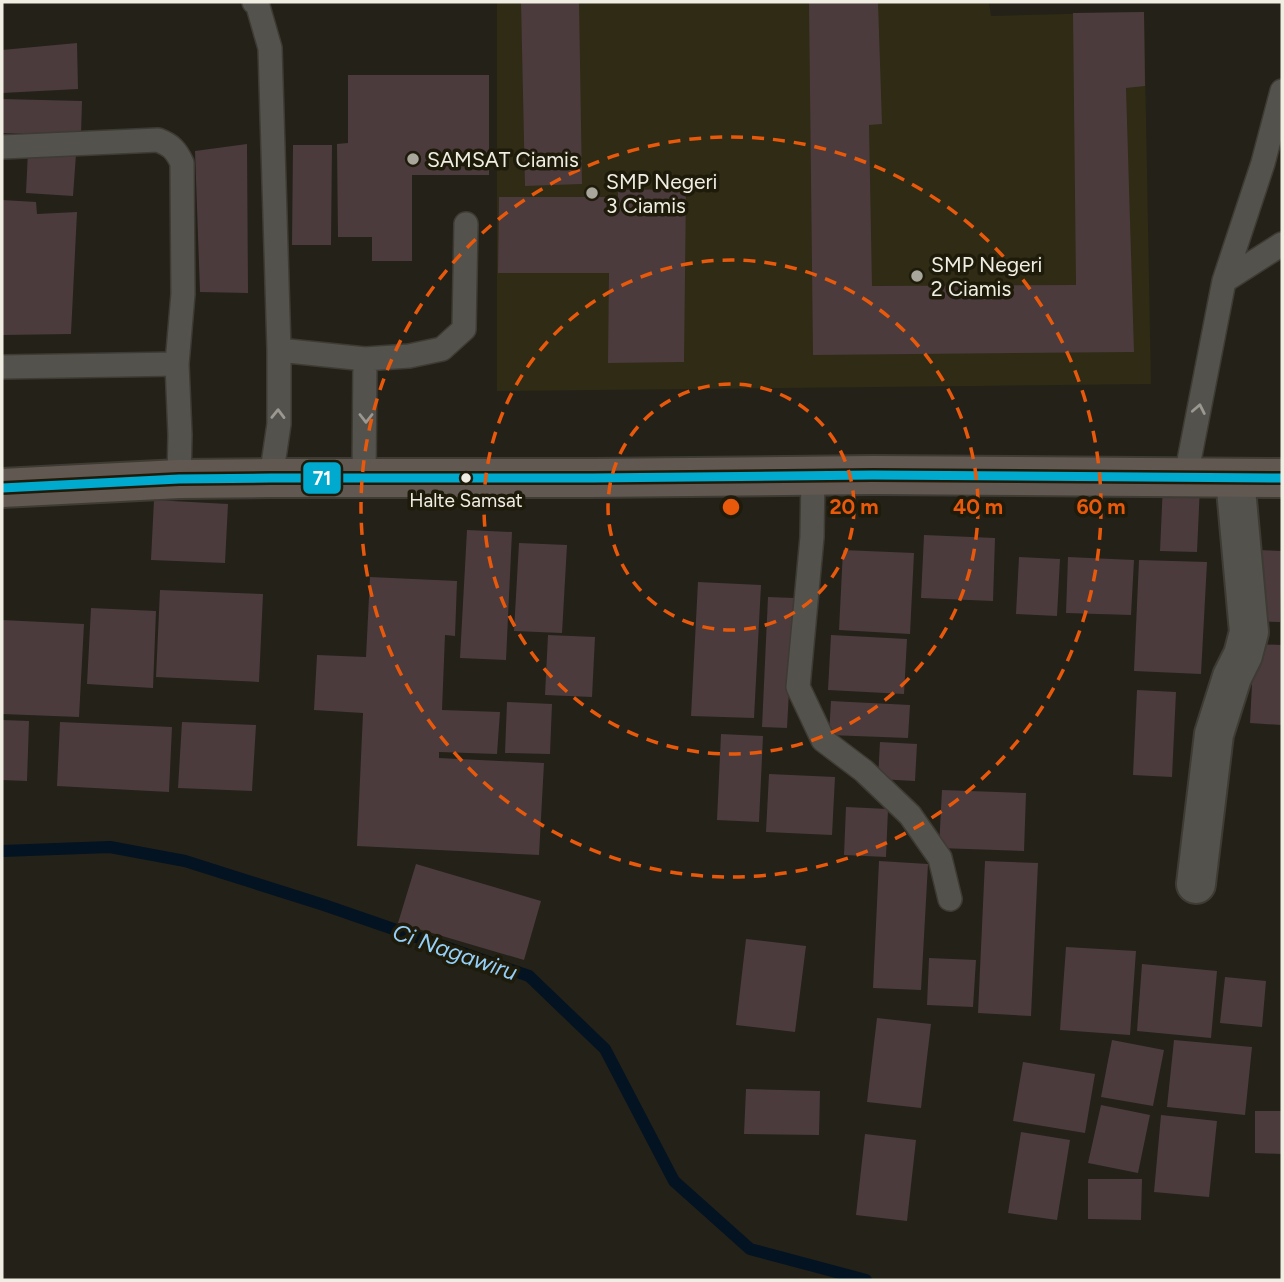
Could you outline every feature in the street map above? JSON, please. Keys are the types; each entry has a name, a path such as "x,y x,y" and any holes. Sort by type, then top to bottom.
{"highway":[{"path":"2,488 178,479 271,478 1282,478"}],"street":[{"path":"1196,884 1214,734 1249,632 1235,478"}],"lane":[{"path":"254,2 257,3 270,48 279,350 279,424 271,478"},
{"path":"1185,476 1224,281 1263,163 1282,91"},
{"path":"2,147 158,140 171,145 178,153 181,163 183,293 177,364 180,435 178,479"},
{"path":"279,350 365,359 409,356 442,349 464,329 466,224"},
{"path":"1224,281 1282,244"},
{"path":"364,478 365,359"},
{"path":"2,367 177,364"},
{"path":"813,476 813,537 798,687 822,740 864,771 910,815 940,858 950,899"}],"shaded area":[{"name":"SMP Negeri 2 Ciamis","path":"497,2 989,2 991,16 1144,12 1151,384 497,391"}],"building":[{"path":"521,2 579,2 582,184 525,186"},
{"path":"809,2 878,2 882,124 869,125 872,286 1076,285 1073,13 1144,12 1145,86 1126,88 1134,352 813,355"},
{"path":"77,43 78,89 2,93 2,50"},
{"name":"SAMSAT Ciamis","path":"348,75 489,75 489,175 412,175 412,261 372,261 372,237 338,237 337,144 348,143"},
{"path":"2,99 82,101 81,135 2,133"},
{"path":"247,144 248,293 200,292 195,151"},
{"path":"293,145 332,145 331,245 292,245"},
{"path":"28,151 76,154 73,196 26,193"},
{"path":"686,189 684,362 608,363 609,273 498,273 499,197 618,197 618,190"},
{"path":"2,200 36,202 37,214 77,212 71,334 2,335"},
{"path":"1163,484 1200,486 1197,552 1160,551"},
{"path":"154,500 228,504 225,563 151,560"},
{"path":"467,530 512,532 506,660 460,658"},
{"path":"924,535 995,538 993,601 921,598"},
{"path":"519,543 567,545 562,633 514,631"},
{"path":"843,550 914,553 910,634 839,630"},
{"path":"1256,550 1282,551 1280,622 1253,621"},
{"path":"1019,557 1060,559 1057,616 1016,614"},
{"path":"1068,557 1134,560 1131,615 1066,613"},
{"path":"1139,560 1207,562 1201,674 1134,671"},
{"path":"370,577 457,581 455,636 445,635 442,710 500,712 497,754 439,752 439,758 544,763 539,855 357,846 363,713 314,710 317,655 366,657"},
{"path":"698,582 761,585 754,718 691,716"},
{"path":"160,590 263,594 259,682 156,677"},
{"path":"768,597 794,598 787,728 762,727"},
{"path":"91,608 156,611 153,688 87,684"},
{"path":"2,620 84,624 79,717 2,714"},
{"path":"548,635 595,637 592,697 545,695"},
{"path":"831,635 907,639 904,694 828,690"},
{"path":"1254,644 1282,645 1282,725 1250,723"},
{"path":"1137,690 1176,692 1172,777 1133,775"},
{"path":"831,701 910,705 908,738 829,735"},
{"path":"507,702 552,704 550,754 505,753"},
{"path":"2,720 29,721 27,781 2,780"},
{"path":"60,722 172,727 169,792 57,786"},
{"path":"182,722 256,725 252,791 178,788"},
{"path":"721,734 763,736 759,822 717,820"},
{"path":"880,742 917,744 915,781 878,779"},
{"path":"769,774 835,777 832,835 766,832"},
{"path":"942,790 1026,793 1024,851 939,848"},
{"path":"846,807 888,809 886,857 844,855"},
{"path":"879,861 928,864 921,990 873,988"},
{"path":"985,861 1038,863 1031,1016 978,1013"},
{"path":"416,864 541,901 524,960 398,923"},
{"path":"746,939 806,946 795,1032 736,1025"},
{"path":"1066,947 1136,951 1130,1035 1060,1030"},
{"path":"929,958 976,960 973,1007 927,1005"},
{"path":"1142,964 1217,971 1211,1038 1137,1031"},
{"path":"1225,977 1266,981 1262,1027 1220,1023"},
{"path":"877,1018 931,1024 921,1108 867,1102"},
{"path":"1112,1040 1164,1050 1153,1106 1101,1097"},
{"path":"1174,1040 1252,1047 1245,1115 1167,1107"},
{"path":"1023,1062 1095,1074 1085,1133 1013,1121"},
{"path":"746,1089 820,1091 819,1135 744,1134"},
{"path":"1101,1105 1150,1115 1138,1173 1088,1163"},
{"path":"1255,1111 1282,1111 1282,1154 1255,1153"},
{"path":"1161,1115 1217,1121 1209,1197 1154,1192"},
{"path":"1021,1132 1070,1140 1057,1220 1008,1213"},
{"path":"865,1134 916,1140 907,1221 856,1215"},
{"path":"1088,1179 1142,1179 1141,1220 1088,1219"}],"waterway":[{"name":"Ci Nagawiru","path":"2,851 110,847 185,861 324,905 529,976 605,1049 674,1181 750,1249 866,1280"}],"transit line":[{"name":"71","path":"2,488 179,479 271,478 873,475 1282,478"}],"place":[{"name":"SAMSAT Ciamis","path":"413,159"},
{"name":"SMP Negeri 3 Ciamis","path":"592,193"},
{"name":"SMP Negeri 2 Ciamis","path":"917,276"},
{"name":"Halte Samsat","path":"466,478"}]}
